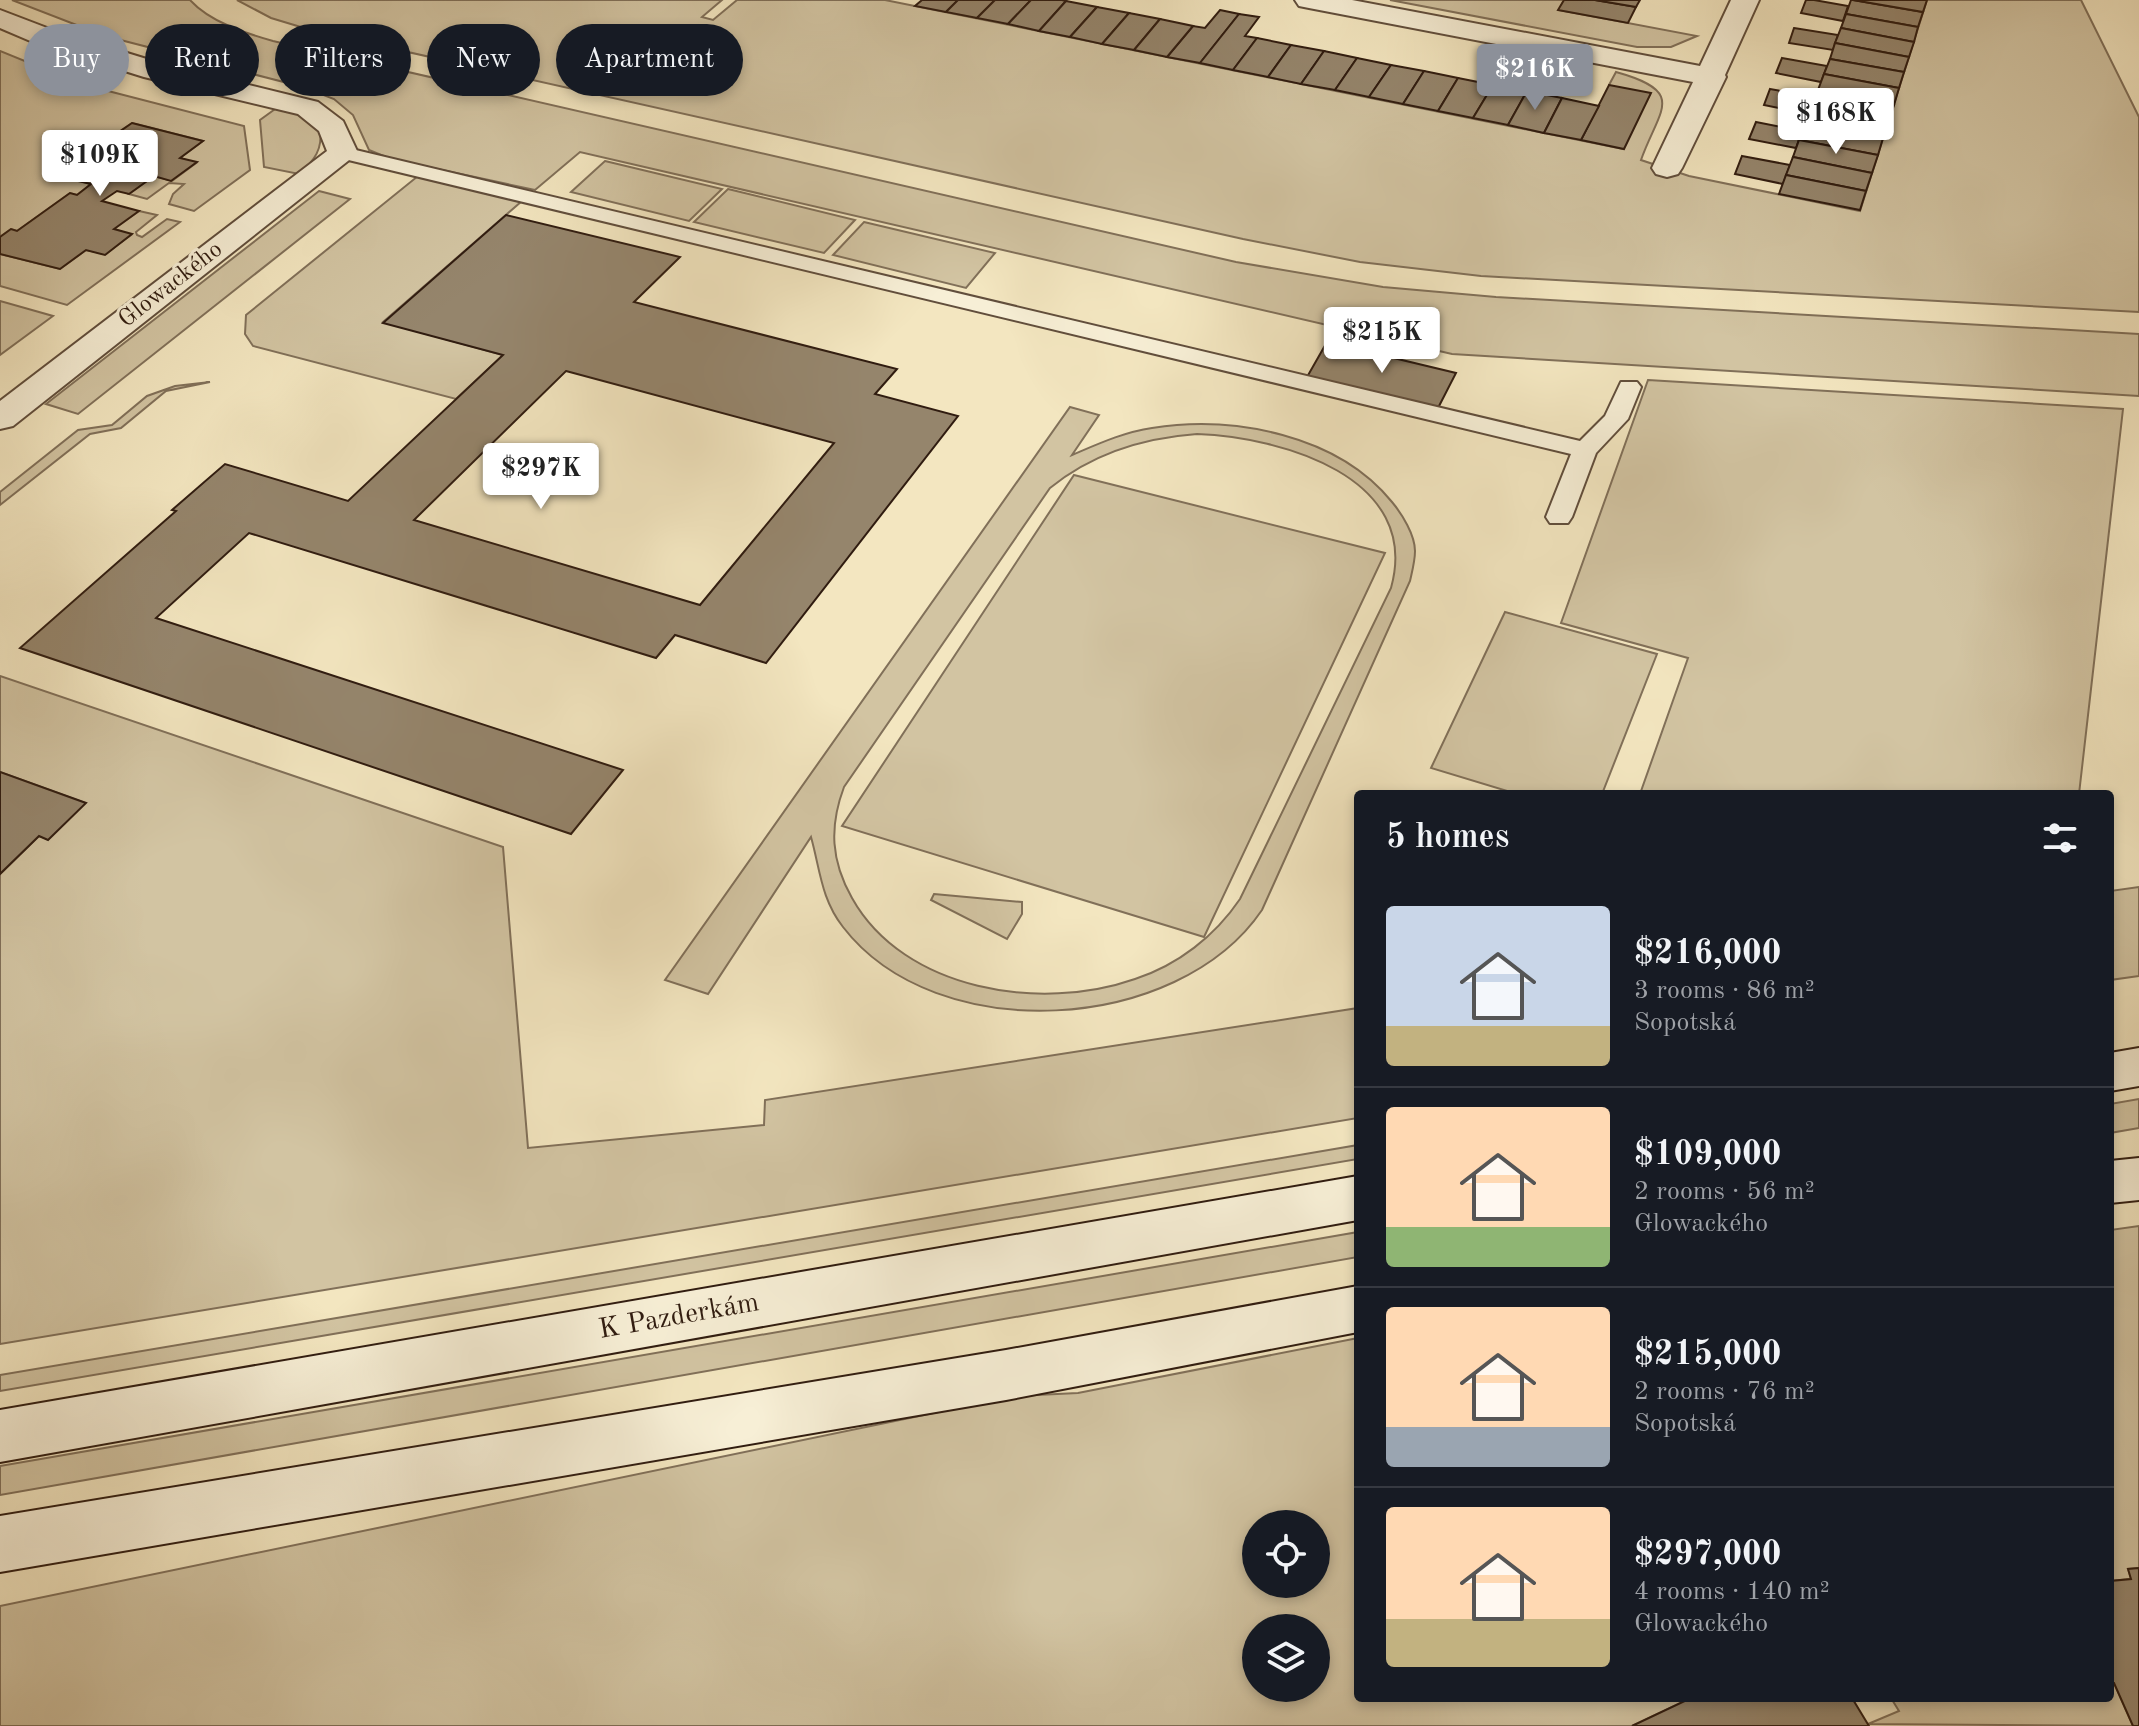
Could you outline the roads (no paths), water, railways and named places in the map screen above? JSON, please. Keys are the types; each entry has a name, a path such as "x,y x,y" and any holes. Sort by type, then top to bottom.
{"street":[{"path":"1309,0 1712,77"},
{"path":"1667,168 1712,77 1745,0"},
{"path":"0,18 45,37 154,71 308,108 332,127 343,153"},
{"name":"Glowackého","path":"0,418 343,153"},
{"path":"2114,1071 2139,1067"},
{"path":"2114,1182 2139,1179"},
{"name":"K Pazderkám","path":"0,1436 1354,1199"},
{"path":"0,1544 1006,1375 1354,1310"}],"lane":[{"path":"343,153 1585,450"},
{"path":"1559,517 1585,450 1616,419 1629,387"}]}
